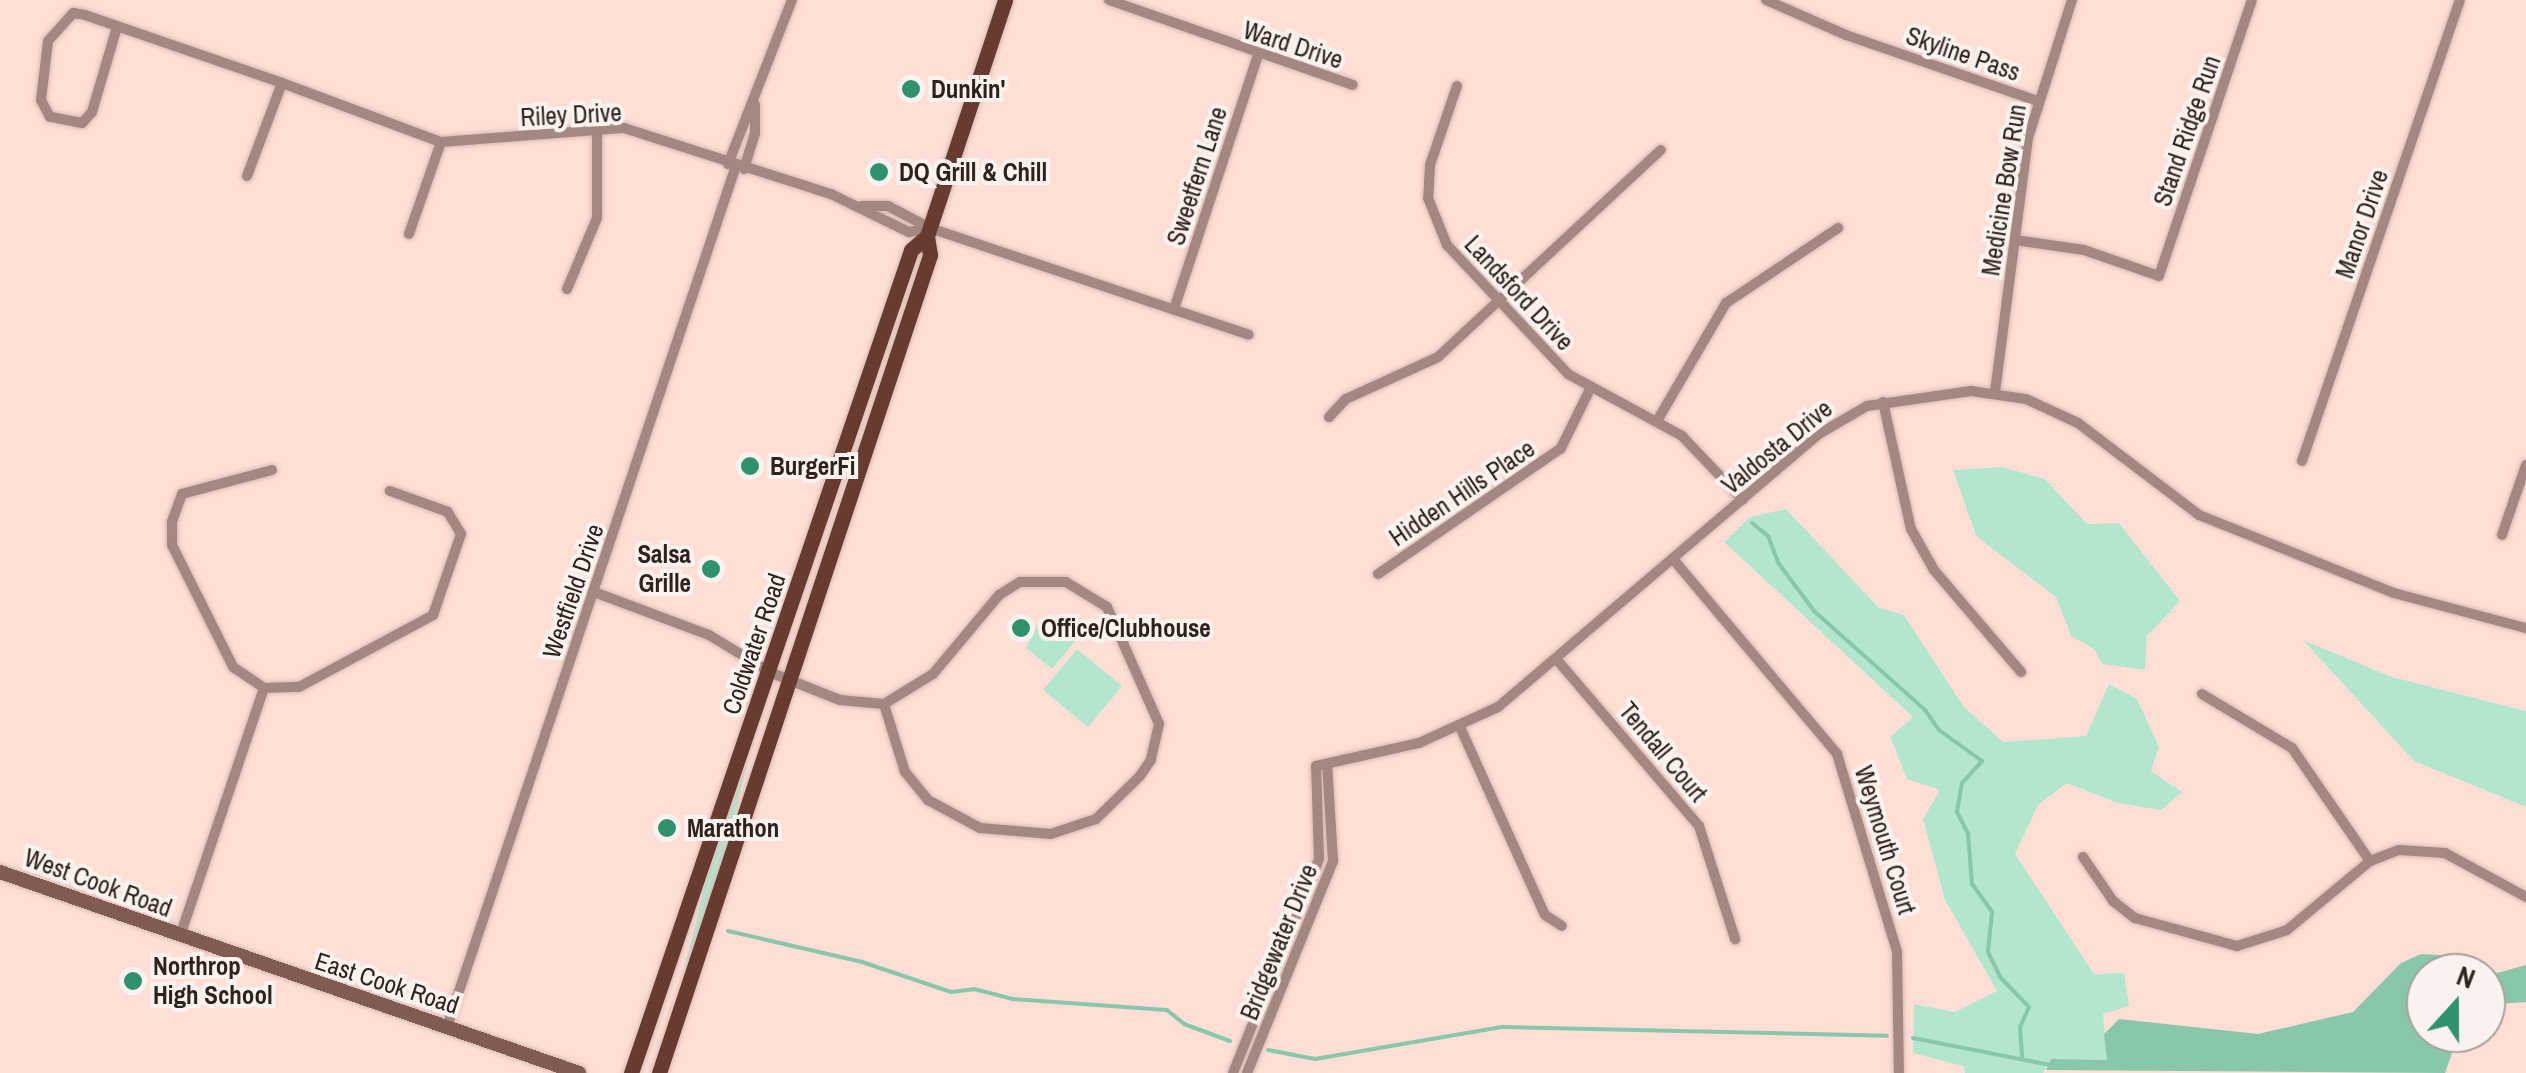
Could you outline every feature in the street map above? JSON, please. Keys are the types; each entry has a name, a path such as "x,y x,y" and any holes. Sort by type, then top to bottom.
{"main road":[{"name":"Coldwater Road","path":"659,1073 930,255 928,232 1005,0"},
{"name":"Coldwater Road","path":"631,1073 772,673 911,250 928,232"},
{"name":"West Cook Road","path":"0,872 180,936"},
{"name":"East Cook Road","path":"180,936 579,1073"}],"street":[{"name":"Westfield Drive","path":"447,1027 736,166 755,133 754,104 792,0"},
{"name":"Ward Drive","path":"1108,0 1353,86"},
{"name":"Skyline Pass","path":"1766,0 1844,34 2038,101"},
{"name":"Medicine Bow Run","path":"1995,392 2014,240 2038,101 2072,0"},
{"name":"Stand Ridge Run","path":"2014,240 2084,250 2159,276 2252,0"},
{"name":"Manor Drive","path":"2302,461 2460,0"},
{"name":"Riley Drive","path":"116,27 92,112 82,122 50,117 42,82 48,40 62,18 85,14 442,142 624,128 862,206 909,232 928,232"},
{"name":"Sweetfern Lane","path":"1174,309 1258,55"},
{"path":"248,176 282,84"},
{"name":"Landsford Drive","path":"1457,86 1430,165 1428,198 1447,246 1548,356 1698,450 1743,500"},
{"path":"566,289 597,218 597,130"},
{"path":"409,234 442,142"},
{"path":"1329,417 1346,399 1438,357 1661,150"},
{"name":"Riley Drive","path":"862,206 888,206 928,232 1250,336"},
{"path":"1657,421 1726,303 1838,228"},
{"name":"Hidden Hills Place","path":"1378,574 1561,448 1592,387"},
{"name":"Valdosta Drive","path":"1321,765 1378,755 1460,727 1558,661 1843,417 1883,402 1995,392 2078,423 2199,515 2394,592 2526,628"},
{"path":"1883,402 1911,529 1934,570 2022,672"},
{"path":"2502,535 2526,465"},
{"path":"272,470 182,494 172,522 172,545 233,667 264,688 299,688 432,615 461,534 448,512 390,491"},
{"name":"Weymouth Court","path":"1674,559 1838,754 1897,951 1899,1073"},
{"path":"594,592 709,635 772,673 840,700 884,704 934,674 999,595 1044,578 1066,582 1107,608 1152,700 1159,724 1151,760 1096,819 1051,834 980,828 928,800 905,772 884,704"},
{"name":"Tendall Court","path":"1558,661 1699,826 1735,939"},
{"path":"180,936 264,688"},
{"path":"2202,694 2292,748 2370,861"},
{"path":"1460,727 1545,915 1562,926"},
{"name":"Bridgewater Drive","path":"1233,1073 1319,860 1321,765"},
{"name":"Bridgewater Drive","path":"1247,1073 1333,862 1321,765"},
{"path":"2083,857 2105,892 2135,918 2237,946 2287,930 2370,861 2399,850 2434,850 2526,897"}],"shaded area":[{"path":"2002,467 2045,479 2087,524 2119,523 2180,601 2147,636 2145,670 2102,664 2094,649 2071,636 2056,597 1976,536 1953,470"},
{"path":"1786,509 1878,607 1904,615 1963,706 2003,742 2086,736 2109,684 2137,699 2159,747 2151,771 2182,792 2161,810 2117,803 2067,783 2038,805 2015,854 2094,974 2124,973 2129,1006 2103,1014 2107,1060 2051,1059 2043,1073 1965,1073 1963,1066 1913,1053 1914,1004 1955,1012 1997,991 1945,900 1923,819 1940,790 1907,779 1890,737 1913,717 1724,542 1750,517"},
{"path":"1057,617 1076,640 1052,669 1026,648 1038,624"},
{"path":"2303,640 2392,677 2526,711 2526,807 2414,761"},
{"path":"1077,649 1122,686 1088,727 1043,690"},
{"path":"749,756 730,836 682,980 704,887"},
{"path":"2406,961 2406,1053 2452,1053 2445,1073 2046,1070 2051,1059 2107,1060 2104,1034 2119,1019 2258,1034 2353,1012"},
{"path":"2526,965 2526,1002 2506,1004 2506,970"}],"waterway":[{"path":"1752,523 1768,536 1779,564 1814,611 1925,710 1939,730 1982,761 1962,783 1957,812 1968,834 1972,884 1992,912 1988,952 2000,977 2029,1007 2020,1027 2022,1059"},
{"path":"728,931 862,962 951,992 974,989 1013,999 1167,1010 1184,1024 1230,1041"},
{"path":"1268,1050 1315,1059 1503,1027 1887,1036"},
{"path":"1913,1038 2050,1065"}],"place":[{"name":"Dunkin'","path":"911,89"},
{"name":"DQ Grill & Chill","path":"879,172"},
{"name":"BurgerFi","path":"750,466"},
{"name":"Salsa Grille","path":"711,569"},
{"name":"Office/Clubhouse","path":"1021,628"},
{"name":"Marathon","path":"667,828"},
{"name":"Northrop High School","path":"133,981"}]}
